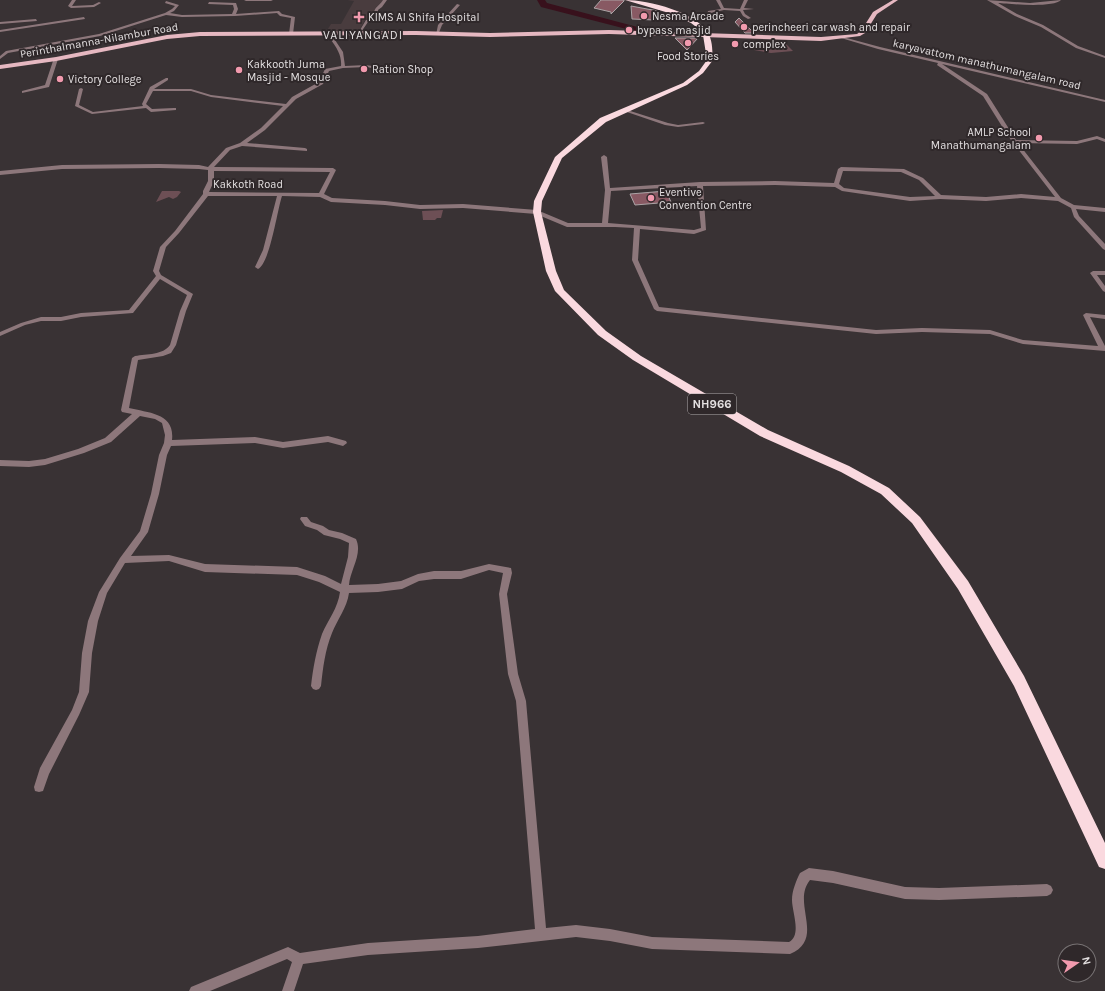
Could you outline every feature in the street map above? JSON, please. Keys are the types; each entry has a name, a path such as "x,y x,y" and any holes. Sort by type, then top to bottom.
{"highway":[{"path":"628,0 660,8 687,18 706,34"},
{"name":"NH966","path":"706,34 710,60 701,72 685,84 603,120 559,157 538,200 537,212 551,271 560,292 602,333 637,358 764,433 845,469 885,491 916,520 963,585 1019,681 1105,861"}],"main road":[{"name":"Perinthalmanna-Nilambur Road","path":"0,67 56,59 174,36 200,34 437,34 484,36 610,32 706,34 800,39 843,38 858,35 863,32 875,13 896,0"}],"street":[{"path":"74,0 70,6 71,7 94,6 99,3"},
{"path":"246,0 271,0"},
{"path":"358,34 367,21 377,20 376,9 381,6 385,0"},
{"path":"718,0 723,8"},
{"path":"746,0 742,6 742,9 744,15 749,18"},
{"path":"992,1 1042,3 1057,2 1059,0"},
{"path":"992,1 1016,15 1042,26 1077,47 1105,57"},
{"path":"0,58 7,52 100,35 131,26 166,14 173,10 177,5 166,2"},
{"path":"209,3 235,4 236,9 233,15"},
{"path":"437,34 440,25 458,5"},
{"path":"687,18 709,16 709,12 721,10 723,8 752,9"},
{"path":"166,14 182,16 275,12 292,17 291,34"},
{"path":"0,31 84,18"},
{"path":"0,23 36,20"},
{"path":"335,34 333,40 340,48 344,62 343,67"},
{"name":"karyavattom manathumangalam road","path":"843,38 1105,101"},
{"path":"24,92 46,86 56,59"},
{"path":"935,61 985,95 1015,141 1059,199 1073,207 1105,210"},
{"name":"Kakkoth Road","path":"376,68 366,66 343,67 327,70 321,83 294,98 270,123 242,144 228,149 211,167 210,181 206,194 321,195 331,200 385,203 420,207 463,206 537,212 567,224 637,227 694,232 704,229 700,184"},
{"path":"166,79 152,88 144,104 151,111 174,110"},
{"path":"81,88 77,106 92,112 146,107"},
{"path":"152,90 191,90 212,96 285,106"},
{"path":"626,110 667,124 678,126 703,122"},
{"path":"1015,141 1077,142 1097,137 1105,141"},
{"path":"242,144 305,150"},
{"path":"604,157 608,190 605,225"},
{"path":"0,173 62,167 159,166 199,167 211,169 332,170 321,195"},
{"path":"836,185 841,169 902,170 921,179 940,197"},
{"path":"608,190 700,184 775,183 836,185 842,189 910,199 1021,196 1059,199"},
{"path":"39,787 44,772 76,712 84,692 93,621 103,592 123,560 144,532 169,435 165,422 157,417 125,410 135,358 163,354 169,351 173,346 183,311 190,294 159,276 156,271 164,247 206,194"},
{"path":"258,267 268,242 274,222 274,210 280,194"},
{"path":"1073,207 1076,216 1105,248"},
{"path":"637,227 635,260 657,309 876,332 922,330 990,332 1023,342 1103,349 1086,315 1105,317"},
{"path":"1105,273 1093,273 1105,290"},
{"path":"0,334 23,324 41,319 61,319 81,315 131,312 159,276"},
{"path":"0,463 29,464 45,462 81,451 108,440 138,413"},
{"path":"168,443 254,440 283,445 328,439 343,443"},
{"path":"304,519 308,524 320,528 327,533 342,536 353,541 354,552 350,568 344,581 344,603 329,629 318,663 316,686"},
{"path":"123,560 169,558 181,560 205,568 297,571 322,579 345,590 402,585 418,578 434,575 460,575 489,567 508,570 508,577 504,582 503,594 513,674 521,701 540,934"},
{"path":"195,991 288,953 299,959 368,949 478,942 576,931 610,935 652,943 790,948 797,945 799,942 801,926 798,902 799,891 806,874 833,877 905,893 939,894 1047,890"},
{"path":"288,991 299,959"}],"shaded area":[{"name":"KIMS Al Shifa Hospital","path":"347,0 383,0 380,6 377,6 372,15 375,19 365,20 358,33 326,32 331,24 341,24 354,1"},
{"path":"785,43 793,51 771,53 754,50 759,44"},
{"path":"162,191 181,192 173,199 169,197 156,202"},
{"path":"443,210 441,218 437,218 435,220 423,220 422,211"}],"building":[{"path":"601,0 624,1 611,14 611,12 594,8"},
{"name":"Nesma Arcade","path":"631,6 658,11 654,20 632,19"},
{"path":"739,18 754,33 745,33 735,22"},
{"name":"Food Stories","path":"675,38 698,38 687,50"},
{"name":"Eventive Convention Centre","path":"666,191 671,202 635,205 630,194"}],"waterway":[{"path":"541,0 544,5 642,31"}],"place":[{"name":"Nesma Arcade","path":"644,16"},
{"name":"KIMS Al Shifa Hospital","path":"359,17"},
{"name":"perincheeri car wash and repair","path":"744,27"},
{"name":"bypass masjid","path":"629,30"},
{"name":"Food Stories","path":"688,43"},
{"name":"complex","path":"735,44"},
{"name":"Ration Shop","path":"364,69"},
{"name":"Kakkooth Juma Masjid - Mosque","path":"239,70"},
{"name":"Victory College","path":"60,79"},
{"name":"AMLP School Manathumangalam","path":"1039,138"},
{"name":"Eventive Convention Centre","path":"651,198"}],"district":[{"name":"VALIYANGADI","path":"363,35"}]}
